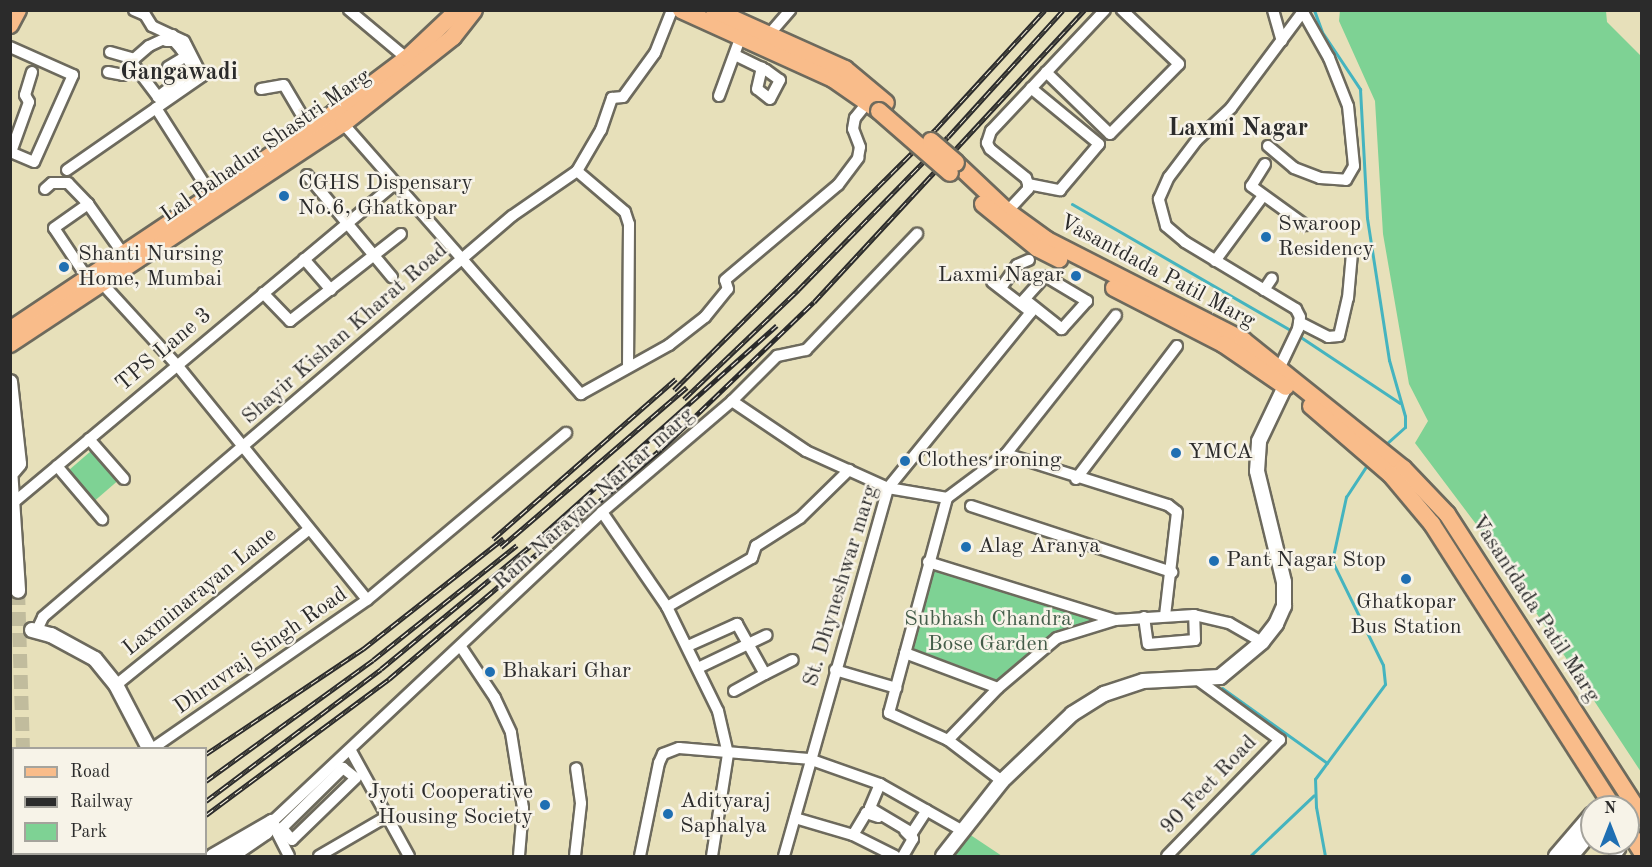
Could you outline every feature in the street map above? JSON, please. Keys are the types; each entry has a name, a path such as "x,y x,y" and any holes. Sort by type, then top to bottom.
{"main road":[{"path":"10,25 18,10"},
{"name":"Lal Bahadur Shastri Marg","path":"412,63 458,10"},
{"name":"Lal Bahadur Shastri Marg","path":"10,330 95,279 338,118 412,63 453,37 474,10"},
{"name":"Vasantdada Patil Marg","path":"681,10 720,18 765,40 845,69 883,109 953,168 1037,248 1088,269 1282,377 1363,440 1447,514 1641,817"},
{"name":"Vasantdada Patil Marg","path":"720,18 741,36 765,40"},
{"name":"Lal Bahadur Shastri Marg","path":"10,345 124,255 310,129 338,118"},
{"name":"Vasantdada Patil Marg","path":"1393,468 1502,633 1602,795"},
{"path":"1502,633 1517,623"}],"street":[{"path":"134,10 145,15 153,26 174,41 198,72"},
{"path":"628,365 629,224 625,212 577,171 601,130 612,98 623,98 655,53 672,10"},
{"path":"765,40 790,10"},
{"path":"1031,88 1099,144 1060,190 1028,184 987,143 996,125 1046,72 1105,10"},
{"path":"1046,72 1110,134 1179,64 1122,10"},
{"path":"1273,10 1282,41"},
{"path":"350,11 412,63"},
{"path":"943,856 1002,781 1072,714 1104,694 1143,681 1198,680 1220,677 1262,642 1284,606 1284,582 1257,471 1259,441 1299,322 1296,309 1215,261 1166,226 1160,199 1170,177 1197,140 1231,108 1304,11 1329,58 1348,106 1354,166 1346,180 1320,178 1294,168 1268,146"},
{"path":"719,96 737,56 741,36"},
{"path":"108,72 123,75 149,46 170,38 184,41 198,72"},
{"path":"10,47 73,75 34,162 11,152 29,102 25,94 33,72"},
{"path":"110,52 134,61 158,97 198,72"},
{"path":"168,67 186,56"},
{"path":"737,56 762,68"},
{"path":"67,170 156,108 198,72"},
{"path":"261,89 284,85 310,129"},
{"path":"156,108 212,196"},
{"path":"338,118 581,394 628,365 669,345 717,306 728,289 725,280 851,170 860,147 853,129 855,118 883,109"},
{"path":"1265,164 1251,183 1263,196 1305,225"},
{"name":"Shayir Kishan Kharat Road","path":"34,630 43,617 512,216 577,171"},
{"path":"307,175 392,277"},
{"path":"45,189 52,183 68,183 88,204 124,255"},
{"name":"TPS Lane 3","path":"13,503 396,183"},
{"path":"1003,215 1028,189 1028,184"},
{"path":"1215,261 1263,196"},
{"name":"Dhruvraj Singh Road","path":"88,204 54,228 95,279 177,365 367,600 152,747"},
{"path":"263,293 290,321 400,234"},
{"name":"Ram Narayan Narkar marg","path":"281,818 602,512 732,401 777,356 806,350 917,234"},
{"path":"1299,322 1328,337 1339,336 1348,298 1352,253"},
{"path":"304,259 331,290"},
{"path":"1023,301 1045,276 1086,298 1066,328 1062,329 996,285 1017,265 1029,260"},
{"path":"1264,290 1272,278"},
{"name":"St. Dhyneshwar marg","path":"784,856 809,759 888,488 1033,310"},
{"path":"1002,781 948,740 889,713 947,498 1006,454 1116,315"},
{"path":"1076,479 1177,345"},
{"path":"10,382 19,458 12,470 18,591"},
{"path":"732,401 806,451 888,488 947,498"},
{"path":"367,600 566,433"},
{"path":"89,439 124,479"},
{"path":"1006,454 1076,479 1168,505 1177,512 1172,572 1165,615"},
{"path":"57,466 102,519"},
{"path":"668,607 752,558 756,546 800,518 849,470"},
{"path":"971,506 1172,572"},
{"path":"602,512 668,607 718,711 728,754 712,856"},
{"name":"Laxminarayan Lane","path":"116,686 309,529"},
{"path":"928,562 1115,620 1194,617"},
{"path":"1144,620 1165,615 1229,623 1262,642"},
{"path":"1144,620 1146,643 1159,643 1195,640 1194,617"},
{"path":"948,740 998,688 1057,638 1115,620"},
{"path":"688,646 735,624 765,674"},
{"path":"34,630 95,659 116,686 150,747"},
{"path":"698,668 767,635"},
{"path":"461,647 495,698 511,733 523,808 519,856"},
{"path":"904,653 998,688"},
{"path":"734,691 794,660"},
{"path":"835,670 896,688"},
{"name":"90 Feet Road","path":"1167,856 1280,740 1198,680"},
{"path":"640,856 663,754 680,748 728,754 809,759 879,786 963,831"},
{"path":"351,751 409,856"},
{"path":"231,856 266,832 343,768 356,775 296,840 282,835"},
{"path":"575,856 580,803 576,768"},
{"path":"879,786 870,808 912,833 926,812"},
{"path":"1616,795 1622,787"},
{"path":"795,818 855,832 901,856 913,836 870,812 855,832"},
{"path":"319,856 386,817"},
{"path":"281,818 282,835"},
{"path":"281,818 282,835 289,856"},
{"path":"213,856 261,824 281,818"},
{"path":"1556,856 1580,828"}],"green space":[{"path":"1340,10 1606,11 1607,22 1641,56 1641,772 1491,544 1415,443 1428,421 1409,384 1383,234 1375,101 1339,21"},
{"path":"91,451 117,481 94,502 68,471"},
{"name":"Subhash Chandra Bose Garden","path":"932,569 1096,619 1057,633 997,680 912,648"},
{"path":"969,834 1002,856 951,856"}],"waterway":[{"path":"1314,10 1322,32 1360,89 1367,218 1389,360 1405,416 1405,427 1384,446"},
{"path":"1072,204 1294,332"},
{"path":"1299,336 1400,403"},
{"path":"1325,856 1316,807 1315,779 1385,684 1383,665 1332,561 1346,497 1369,462"},
{"path":"1222,688 1327,763"},
{"path":"1250,856 1314,795"}],"tunnel":[{"path":"18,591 23,747"}],"railway":[{"path":"674,390 936,129 1045,10"},
{"path":"684,399 798,290 948,137 1063,10"},
{"path":"207,814 389,679 661,449 814,302 1084,10"},
{"path":"207,800 381,669 530,546 777,325"},
{"path":"493,539 676,379"},
{"path":"501,547 687,387"},
{"path":"207,753 363,649 504,538"},
{"path":"207,780 373,660 517,545"}],"place":[{"name":"CGHS Dispensary No.6, Ghatkopar","path":"284,196"},
{"name":"Swaroop Residency","path":"1266,237"},
{"name":"Shanti Nursing Home, Mumbai","path":"64,267"},
{"name":"Laxmi Nagar","path":"1076,276"},
{"name":"YMCA","path":"1176,453"},
{"name":"Clothes ironing","path":"905,461"},
{"name":"Alag Aranya","path":"966,547"},
{"name":"Pant Nagar Stop","path":"1214,561"},
{"name":"Ghatkopar Bus Station","path":"1406,579"},
{"name":"Bhakari Ghar","path":"490,672"},
{"name":"Jyoti Cooperative Housing Society","path":"545,805"},
{"name":"Adityaraj Saphalya","path":"668,814"}],"district":[{"name":"Gangawadi","path":"179,74"},
{"name":"Laxmi Nagar","path":"1238,130"}]}
